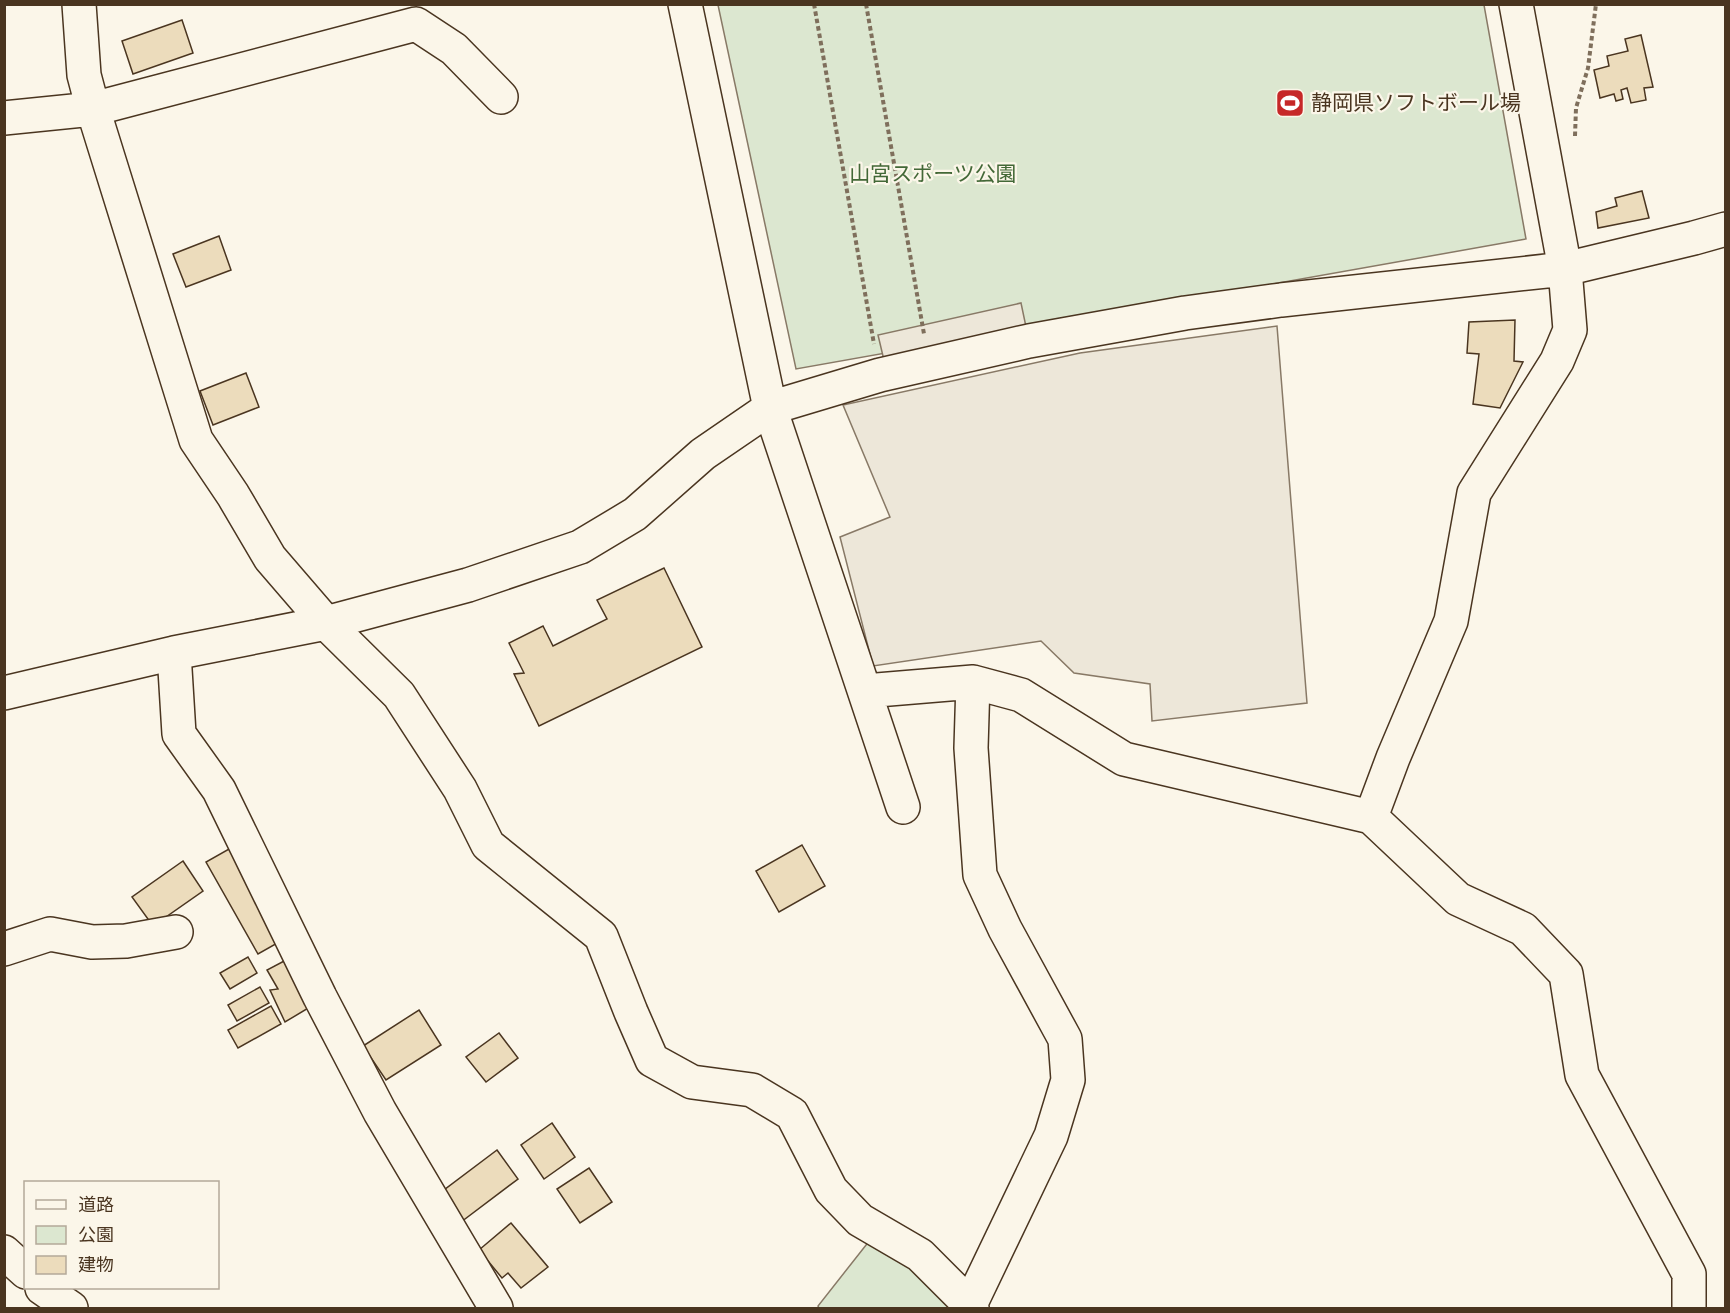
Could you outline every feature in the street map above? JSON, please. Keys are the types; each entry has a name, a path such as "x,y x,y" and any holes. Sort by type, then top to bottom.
{"street":[{"path":"79,4 84,75 93,109 196,440 233,495 270,558 326,623 399,694 460,789 488,845 601,936 652,1060 692,1082 752,1090 792,1114 831,1190 860,1220 920,1255 971,1307 1051,1136 1068,1080 1065,1039 1005,929 980,875 971,748 972,682"},
{"path":"685,4 770,408 903,807"},
{"path":"1371,818 1392,758 1451,621 1474,493 1557,361 1570,330 1565,269 1516,4"},
{"path":"4,118 93,109 416,24 454,49 501,97"},
{"path":"4,693 174,653 326,623 468,585 580,547 635,514 703,454 770,408 879,375 1029,341 1185,313 1281,300 1565,269 1725,229"},
{"path":"174,653 179,734 219,790 320,997 380,1112 496,1308"},
{"path":"865,691 972,682 1021,695 1124,759 1371,818 1458,899 1523,929 1566,974 1582,1075 1689,1274 1689,1308"},
{"path":"4,949 50,934 92,942 126,941 176,932"},
{"path":"4,1252 24,1270"},
{"path":"24,1308 37,1289"},
{"path":"45,1289 71,1308"}],"path":[{"path":"814,4 879,375"},
{"path":"866,4 929,364"},
{"path":"1574,141 1576,108 1588,68 1596,4"}],"green space":[{"name":"山宮スポーツ公園","path":"718,5 1484,5 1526,239 796,369"},
{"path":"870,1240 915,1270 958,1308 819,1308 818,1306"}],"shaded area":[{"path":"1021,303 1029,341 887,373 878,335"},
{"path":"1277,326 1307,703 1152,721 1150,684 1074,673 1041,641 873,666 840,537 890,517 843,405 1080,353"}],"building":[{"path":"182,20 193,53 133,74 122,41"},
{"path":"1641,35 1653,87 1644,88 1646,100 1631,103 1627,88 1621,90 1623,99 1616,101 1614,94 1600,98 1594,70 1609,66 1607,56 1628,51 1625,39"},
{"path":"1642,191 1649,218 1598,228 1596,212 1617,206 1615,198"},
{"path":"219,236 231,270 186,287 173,254"},
{"path":"1515,320 1514,361 1523,362 1500,408 1473,404 1479,354 1467,353 1469,322"},
{"path":"246,373 259,407 213,425 200,391"},
{"path":"664,568 702,647 539,726 514,674 524,673 509,643 543,626 553,646 607,619 597,600"},
{"path":"802,845 825,886 779,912 756,871"},
{"path":"229,849 281,941 258,954 206,862"},
{"path":"183,861 203,891 153,926 132,897"},
{"path":"248,957 257,973 230,989 220,973"},
{"path":"286,960 315,1004 285,1022 270,990 278,989 267,970"},
{"path":"260,987 269,1003 237,1021 228,1005"},
{"path":"271,1006 281,1024 238,1048 228,1030"},
{"path":"419,1010 441,1045 386,1080 363,1046"},
{"path":"499,1033 518,1058 486,1082 466,1057"},
{"path":"552,1123 575,1157 544,1179 521,1145"},
{"path":"497,1150 518,1179 461,1222 440,1193"},
{"path":"589,1168 612,1202 580,1223 557,1189"},
{"path":"511,1223 548,1267 521,1288 508,1273 502,1278 479,1250"}],"place":[{"name":"静岡県ソフトボール場","path":"1290,103"}]}
